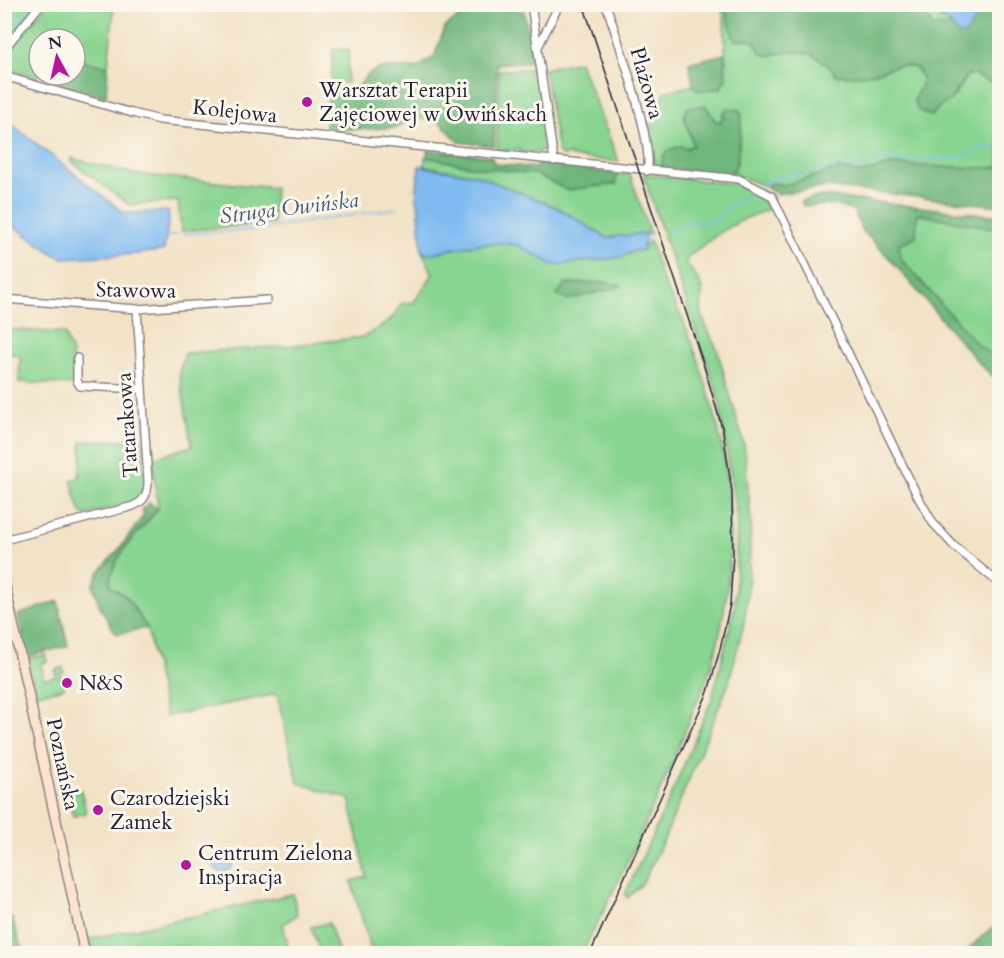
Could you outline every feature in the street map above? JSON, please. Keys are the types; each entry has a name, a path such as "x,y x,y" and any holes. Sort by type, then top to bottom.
{"main road":[{"name":"Poznańska","path":"4,582 85,954"}],"street":[{"path":"4,49 41,4"},
{"path":"531,4 554,161"},
{"path":"537,49 558,4"},
{"name":"Plażowa","path":"606,4 645,137 650,160 647,171"},
{"path":"535,30 544,32"},
{"name":"Kolejowa","path":"4,76 160,120 739,179 772,196 918,497 933,522 954,546 999,584"},
{"path":"543,160 551,139"},
{"name":"Stawowa","path":"4,299 137,309 267,300"},
{"name":"Tatarakowa","path":"4,540 130,507 142,501 146,495 148,486 137,309"},
{"path":"77,358 76,377 80,386 141,389"}],"green space":[{"path":"47,4 114,5 108,66 87,62 87,27 28,27"},
{"path":"847,4 859,8 863,5 917,5 934,27 952,26 959,35 977,5 999,5 999,84 967,75 951,100 940,106 931,116 919,111 914,102 923,79 916,68 897,66 869,74 844,76 836,75 821,59 805,52 787,52 766,56 760,52 755,42 746,39 735,41 724,5"},
{"path":"4,5 38,5 12,37 5,29"},
{"path":"720,5 724,5 735,41 746,39 755,42 760,52 766,55 805,52 821,59 836,75 871,74 899,64 916,68 923,79 914,102 935,105 947,102 952,99 967,75 999,84 999,167 890,165 862,173 838,169 785,185 772,183 766,187 732,173 737,163 742,116 739,110 724,112 721,121 715,122 708,109 684,116 693,145 663,156 662,168 655,168 650,127 665,92 693,85 699,90 720,89 726,78 724,17"},
{"path":"917,5 933,5 934,13 952,26 934,28"},
{"path":"476,6 476,8 524,11 534,61 497,64 494,146 459,142 439,121 413,118 396,128 325,130 329,86 348,92 359,86 367,75 380,68 417,68 434,57 445,27"},
{"path":"27,29 27,75 5,68 5,56"},
{"path":"333,49 349,50 347,83 331,82"},
{"path":"724,54 726,78 720,89 699,90 693,85 689,63"},
{"path":"579,61 619,162 571,157 571,155 561,156 558,151 544,69"},
{"path":"87,62 108,66 106,97 70,87 87,87"},
{"path":"537,69 547,144 538,152 520,152 515,149 514,151 497,150 499,70"},
{"path":"705,105 716,122 721,121 728,108 739,110 742,116 737,163 732,173 662,168 663,156 671,149 681,146 687,149 693,145 684,115 688,108"},
{"path":"428,150 491,156 495,164 536,168 537,163 617,174 616,184 567,190 535,174 475,167 426,157"},
{"path":"426,157 475,167 535,174 567,190 615,184 617,174 630,174 650,234 607,238 558,208 476,175 424,166"},
{"path":"71,158 134,174 275,188 273,223 181,231 178,201 130,205 71,161"},
{"path":"890,165 999,167 999,206 827,187 777,194 766,187 772,183 785,185 838,169 862,173"},
{"path":"643,174 737,184 755,194 770,209 726,229 688,257 686,263 699,281 702,291 701,315 717,349 744,444 751,522 748,591 744,623 728,685 665,837 642,884 627,898 625,894 712,699 735,606 737,518 718,397"},
{"path":"822,196 999,216 999,229 917,214 916,236 899,245 901,259 977,344 999,360 999,375 992,376 978,362 890,259 861,229 854,211 835,205 803,206 801,201"},
{"path":"917,214 999,229 999,360 977,344 901,259 899,245 916,236"},
{"path":"650,242 661,276 685,325 702,372 720,436 727,477 730,526 728,576 721,626 707,679 650,813 582,953 372,953 351,881 367,877 349,799 298,783 277,694 166,716 147,628 126,596 109,586 120,554 158,509 153,458 192,446 179,373 185,353 277,347 363,337 384,325 395,315 401,304 414,302 433,274 422,252 427,254 478,244 502,243 517,245 554,265 621,257 643,250 644,245"},
{"path":"607,282 623,286 567,300 557,295 565,284"},
{"path":"4,329 64,333 72,353 74,385 19,382 20,355 5,353"},
{"path":"142,439 146,483 141,499 87,515 81,513 71,480 79,478 81,442"},
{"path":"150,503 158,509 120,555 111,576 110,586 126,596 147,628 116,634 100,607 93,585 99,572 144,515 142,509"},
{"path":"58,601 68,646 28,656 18,615"},
{"path":"45,655 47,662 41,664 44,679 56,677 55,670 63,667 64,672 60,673 64,688 36,694 27,659"},
{"path":"81,790 86,813 73,816 68,793"},
{"path":"293,894 297,915 283,924 290,953 92,953 89,939"},
{"path":"12,918 21,948 8,951 4,920"},
{"path":"329,923 339,953 321,953 311,927"},
{"path":"999,924 999,953 964,953 989,930"}],"water":[{"path":"933,5 977,5 976,19 966,34 958,35 950,23 937,14"},
{"path":"5,119 123,212 168,211 164,250 139,254 63,258 5,220"},
{"path":"419,166 476,175 558,208 607,238 645,233 643,250 621,257 554,265 517,245 502,243 478,244 427,254 422,252 418,201 416,200"},
{"path":"223,852 230,855 233,862 230,869 223,872 216,869 213,862 216,855"}],"waterway":[{"path":"29,12 36,4"},
{"path":"4,21 15,22 25,17"},
{"name":"Struga Owińska","path":"759,185 774,178 841,166 873,165 876,160 883,158 912,163 930,158 948,160 950,157 959,157 984,148 1000,149"},
{"path":"669,232 690,221 706,223 718,218 728,207 751,192"},
{"name":"Struga Owińska","path":"182,234 256,230 398,208"},
{"name":"Struga Owińska","path":"166,236 177,235"},
{"path":"643,241 651,239"}],"railway":[{"path":"583,4 703,363 723,431 732,492 733,554 730,604 708,692 590,954"}],"place":[{"name":"Warsztat Terapii Zajęciowej w Owińskach","path":"307,102"},
{"name":"N&S","path":"67,683"},
{"name":"Czarodziejski Zamek","path":"98,810"},
{"name":"Centrum Zielona Inspiracja","path":"186,865"}]}
